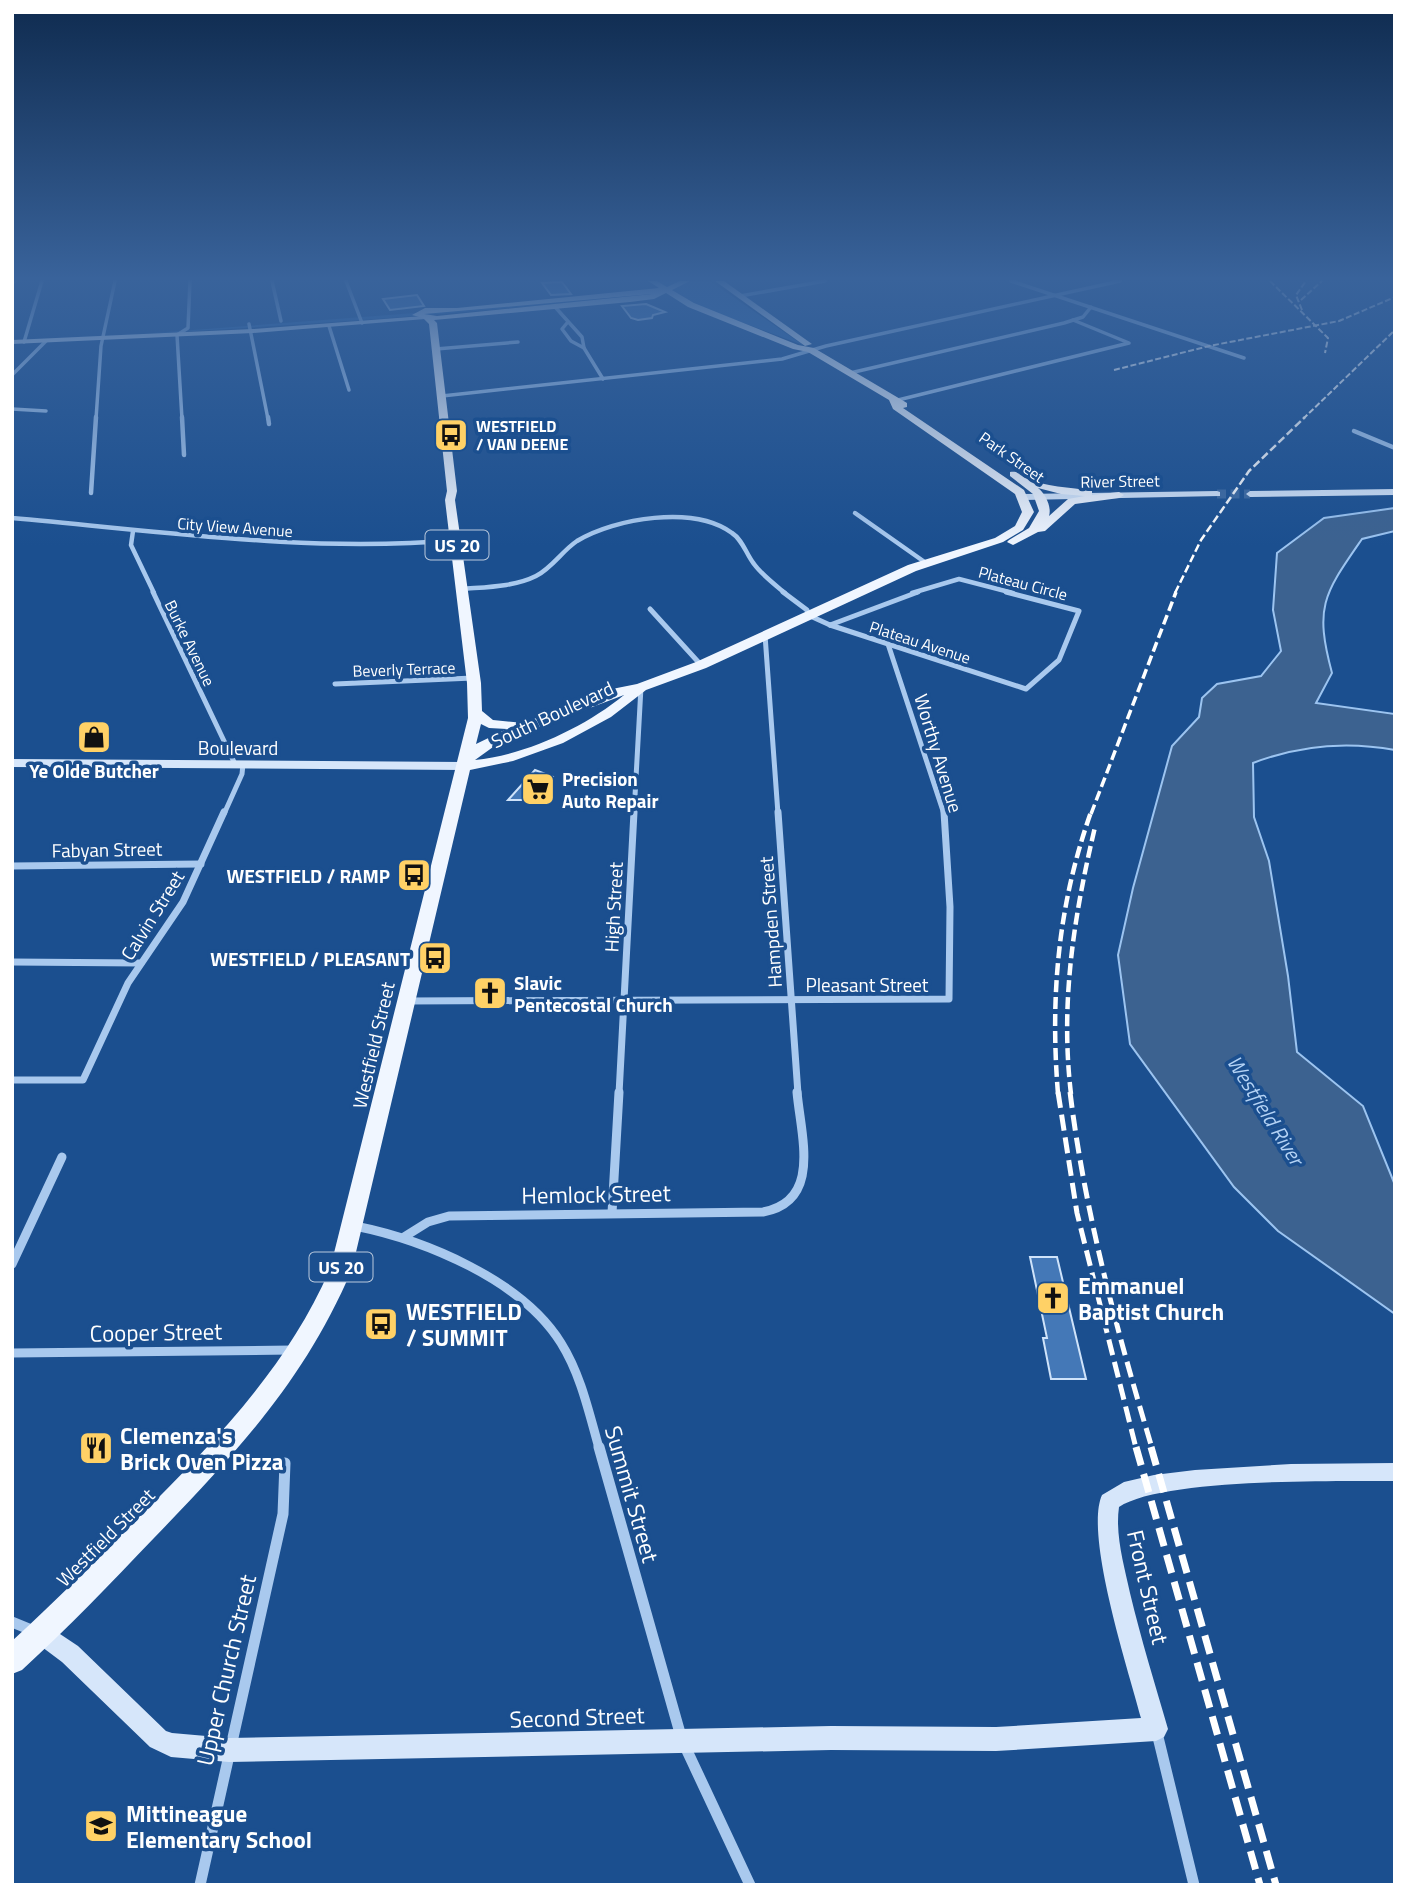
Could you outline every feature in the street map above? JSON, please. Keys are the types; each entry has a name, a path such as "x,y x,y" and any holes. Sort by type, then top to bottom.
{"main road":[{"name":"Westfield Street","path":"12,1660 42,1633 207,1465 300,1350 330,1297 353,1226 475,713 457,540 450,500 452,491 439,370"},
{"name":"Park Street","path":"844,370 1013,474 1041,496"},
{"name":"Park Street","path":"893,401 896,407 1003,478 1024,498"},
{"path":"1013,474 1044,487 1119,495"},
{"path":"1250,494 1395,492"},
{"name":"River Street","path":"1024,498 1217,494"},
{"path":"1023,539 1041,529 1069,503 1119,495"},
{"path":"1023,539 1044,519 1041,496"},
{"name":"South Boulevard","path":"951,556 1014,533 1028,514 1024,498"},
{"name":"South Boulevard","path":"463,766 481,747 527,726 612,692 641,687 701,664 926,563 1023,539"},
{"name":"South Boulevard","path":"463,766 491,764 522,754 625,704 641,687"},
{"path":"475,713 489,724 527,726"},
{"name":"Boulevard","path":"12,762 463,766"},
{"name":"Front Street","path":"1156,1729 1110,1548 1107,1517 1110,1500 1125,1489 1161,1482 1294,1473 1395,1472"},
{"name":"Second Street","path":"42,1633 70,1654 159,1739 171,1745 229,1750 682,1740 996,1739 1156,1729"}],"street":[{"path":"91,493 100,370"},
{"path":"179,370 184,455"},
{"path":"258,370 268,424"},
{"path":"343,370 349,390"},
{"path":"597,370 603,379"},
{"path":"442,396 687,370"},
{"path":"850,373 865,370"},
{"path":"893,401 1021,370"},
{"path":"12,409 46,411"},
{"path":"1354,431 1395,448"},
{"path":"855,513 926,563"},
{"name":"City View Avenue","path":"12,518 133,531 337,547 457,540"},
{"path":"462,589 504,585 531,578 544,571 577,541 609,526 648,519 682,519 718,525 735,534 756,567 806,609 808,615"},
{"name":"Burke Avenue","path":"133,531 131,545 239,764"},
{"name":"Plateau Circle","path":"830,625 884,602 959,579 1079,611 1059,660 1026,689"},
{"path":"650,610 701,664"},
{"name":"Plateau Avenue","path":"808,615 830,625 1026,689"},
{"name":"Hampden Street","path":"765,635 804,1176 801,1188 791,1202"},
{"name":"Worthy Avenue","path":"888,644 944,813 950,907 949,999"},
{"name":"Beverly Terrace","path":"335,684 473,678"},
{"name":"High Street","path":"612,1213 641,687"},
{"name":"Calvin Street","path":"12,1080 83,1080 141,962 175,915 201,864 239,764"},
{"name":"Fabyan Street","path":"12,866 201,864"},
{"path":"12,962 141,962"},
{"name":"Pleasant Street","path":"407,1001 949,999"},
{"path":"12,1264 62,1157"},
{"name":"Hemlock Street","path":"404,1237 428,1222 449,1216 763,1212 791,1202"},
{"name":"Summit Street","path":"353,1226 404,1237 457,1259 518,1298 543,1318 562,1346 589,1412 682,1740 750,1885"},
{"name":"Cooper Street","path":"12,1353 300,1350"},
{"name":"Upper Church Street","path":"200,1885 283,1514 285,1463"},
{"path":"12,1622 42,1633"},
{"name":"Front Street","path":"1156,1729 1194,1885"}],"water":[{"name":"Westfield River","path":"1395,508 1395,531 1362,539 1331,588 1326,601 1324,632 1332,673 1316,703 1395,714 1395,750 1323,746 1288,752 1253,763 1254,817 1269,861 1288,976 1297,1052 1363,1106 1395,1185 1395,1314 1278,1231 1234,1187 1130,1044 1118,955 1133,888 1172,746 1199,717 1202,698 1217,684 1261,676 1281,651 1273,610 1277,553 1324,518"}],"building":[{"name":"Precision Auto Repair","path":"535,770 553,777 549,800 508,800"},
{"name":"Emmanuel Baptist Church","path":"1030,1257 1057,1257 1086,1379 1051,1379 1043,1338 1047,1338"}],"tunnel":[{"path":"1217,494 1250,494"}],"railway":[{"path":"1303,419 1354,370"},
{"path":"1175,593 1201,540 1249,471 1305,417"},
{"path":"1091,814 1176,592"},
{"path":"1058,1094 1055,1022 1059,951 1071,882 1091,812"},
{"path":"1071,1094 1067,1026 1071,959 1095,827"},
{"path":"1058,1092 1077,1213 1136,1448"},
{"path":"1070,1092 1093,1227 1152,1448"},
{"path":"1136,1447 1260,1885"},
{"path":"1151,1447 1276,1885"}],"place":[{"name":"WESTFIELD / VAN DEENE","path":"451,435"},
{"name":"Ye Olde Butcher","path":"94,737"},
{"name":"Precision Auto Repair","path":"538,789"},
{"name":"WESTFIELD / RAMP","path":"414,875"},
{"name":"WESTFIELD / PLEASANT","path":"435,958"},
{"name":"Slavic Pentecostal Church","path":"490,993"},
{"name":"Emmanuel Baptist Church","path":"1053,1298"},
{"name":"WESTFIELD / SUMMIT","path":"381,1324"},
{"name":"Clemenza's Brick Oven Pizza","path":"96,1448"},
{"name":"Mittineague Elementary School","path":"101,1826"}]}
